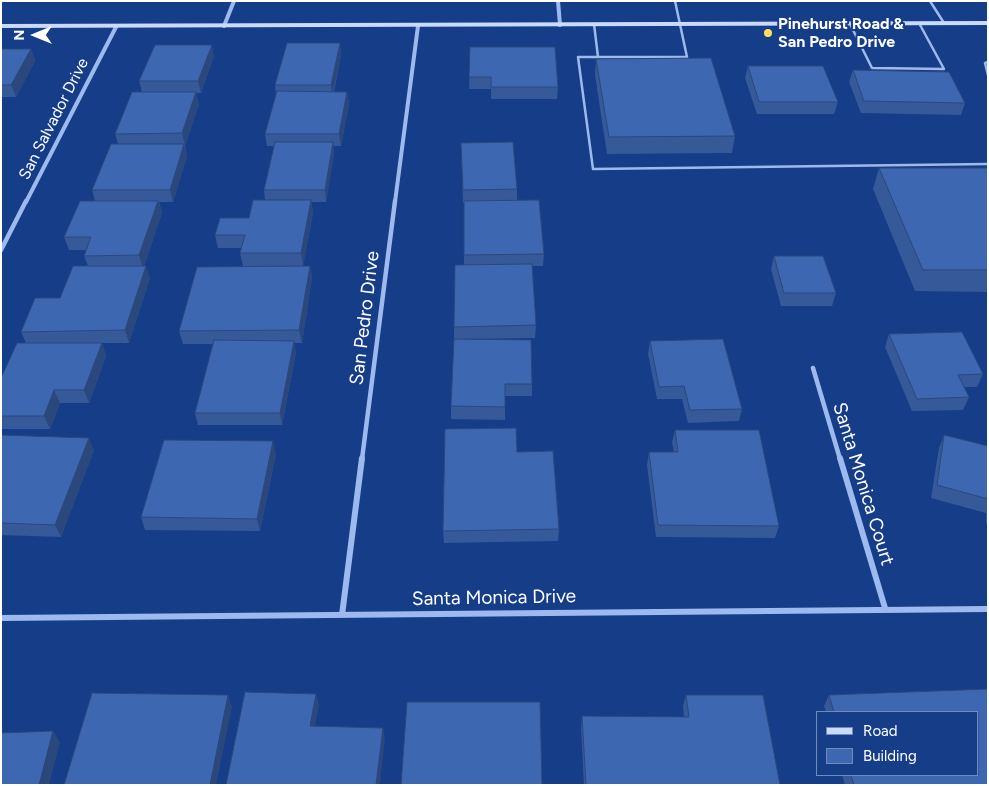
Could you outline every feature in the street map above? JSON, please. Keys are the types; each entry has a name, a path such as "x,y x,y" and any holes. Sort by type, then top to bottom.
{"street":[{"path":"224,26 234,1"},
{"path":"558,1 560,25"},
{"path":"1,26 988,23"},
{"name":"San Salvador Drive","path":"1,250 116,26"},
{"name":"San Pedro Drive","path":"342,615 418,26"},
{"name":"Santa Monica Court","path":"813,368 885,608"},
{"name":"Santa Monica Drive","path":"1,618 885,608 988,609"}],"lane":[{"path":"675,1 687,57 578,57 593,169 988,164"},
{"path":"930,1 944,23"},
{"path":"850,24 872,68 944,69 919,23"},
{"path":"594,24 598,57"},
{"path":"988,62 985,63 988,75"}],"building":[{"path":"287,43 340,43 331,85 275,85"},
{"path":"155,45 212,45 198,81 139,81"},
{"path":"470,47 555,47 558,87 491,87 491,77 469,77"},
{"path":"1,49 31,49 11,85 1,85"},
{"path":"711,58 735,136 609,137 596,59"},
{"path":"748,66 823,66 838,102 759,102"},
{"path":"853,70 949,72 965,103 864,101"},
{"path":"277,91 347,92 339,134 265,134"},
{"path":"132,92 196,92 182,133 115,134"},
{"path":"275,142 333,142 325,190 264,190"},
{"path":"513,142 517,189 463,190 461,143"},
{"path":"111,144 184,144 170,190 92,190"},
{"path":"879,168 988,168 988,270 923,270"},
{"path":"253,200 311,200 301,253 240,253 245,235 215,235 220,218 249,218"},
{"path":"539,200 544,254 464,255 464,201"},
{"path":"80,201 158,201 139,255 84,256 91,237 64,237"},
{"path":"774,256 823,256 836,293 784,293"},
{"path":"532,264 536,325 454,327 455,265"},
{"path":"73,266 146,266 125,330 21,332 35,298 60,298"},
{"path":"310,266 299,330 179,331 197,267"},
{"path":"962,332 983,374 958,375 969,397 917,399 889,334"},
{"path":"454,339 531,340 532,384 505,384 505,407 451,406"},
{"path":"723,339 742,409 690,410 684,386 659,387 650,341"},
{"path":"214,340 294,341 280,413 195,413"},
{"path":"17,343 102,343 84,390 54,390 44,416 1,416 1,378"},
{"path":"516,428 517,452 553,451 559,529 443,531 445,429"},
{"path":"675,430 759,430 779,526 658,525 649,452 678,452"},
{"path":"1,435 89,438 55,525 1,523"},
{"path":"944,435 988,446 988,499 937,485"},
{"path":"164,440 273,441 257,519 141,517"},
{"path":"988,689 988,785 854,785 851,776 979,776 979,711 834,711 829,695"},
{"path":"245,692 316,694 310,726 383,728 376,785 226,785"},
{"path":"92,693 228,695 210,785 64,785"},
{"path":"686,695 763,695 780,785 586,785 582,716 689,717"},
{"path":"407,702 540,702 542,785 401,785"},
{"path":"53,731 39,785 1,785 1,733"}],"place":[{"name":"Pinehurst Road & San Pedro Drive","path":"768,33"}]}
